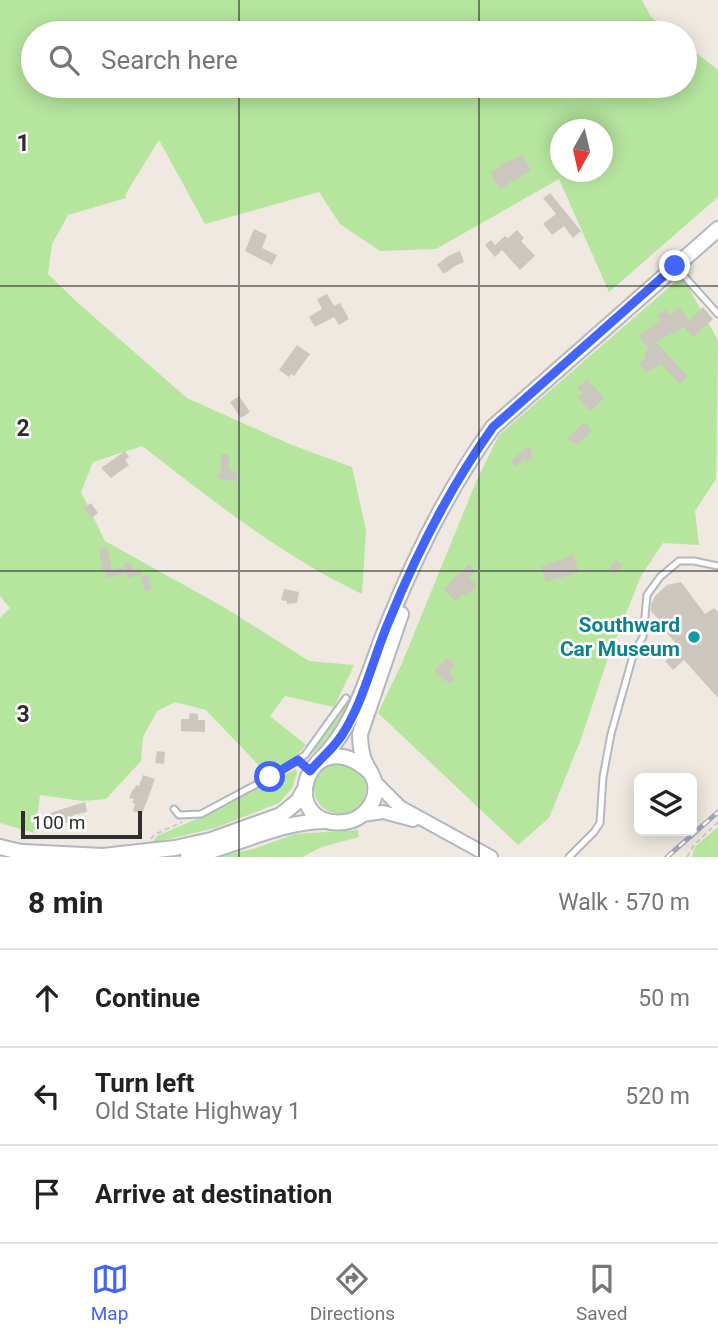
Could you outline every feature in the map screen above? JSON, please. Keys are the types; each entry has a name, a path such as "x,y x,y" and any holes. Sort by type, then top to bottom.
{"main road":[{"path":"0,847 29,854 103,856 145,853 211,840 270,820 289,810 303,792 314,767 329,752 350,720 421,549 443,503 470,458 493,427 718,229"},
{"path":"188,857 241,843 295,823 344,823 363,815 374,795 373,778 360,747 360,733 421,549"},
{"path":"314,767 337,756 349,757 359,762 373,778"},
{"path":"303,792 307,806 324,821"}],"street":[{"path":"373,778 400,807 491,857"},
{"path":"363,815 383,812 396,814 453,835"}],"lane":[{"path":"675,266 718,314"},
{"path":"569,857 594,832 600,822 603,777 611,734 634,652 643,637 647,595 660,577 679,561 718,566"},
{"path":"174,809 179,815 201,814 298,760 313,746 345,698"},
{"path":"298,760 314,767"}],"path":[{"path":"145,853 154,835 201,814"},
{"path":"687,857 694,845 718,822"}],"green space":[{"path":"0,0 642,0 656,21 21,21 21,98 697,98 697,53 718,70 718,197 609,292 560,182 613,182 613,119 550,119 550,182 554,182 436,249 380,251 340,224 319,192 205,224 159,140 125,195 126,198 68,215 52,244 48,274 78,303 187,398 292,445 352,467 366,530 362,594 276,545 221,507 142,446 93,462 81,492 105,541 227,609 309,661 354,665 334,707 285,696 270,716 306,745 292,760 266,773 206,710 175,702 157,711 143,737 141,761 106,799 83,801 40,795 35,833 0,823 0,618 10,608 0,596"},
{"path":"682,276 718,340 716,479 695,511 699,545 663,543 641,576 549,818 518,845 378,713 402,663 476,482 499,435"},
{"path":"351,695 353,697 341,724 338,724 320,747 308,757"},
{"path":"340,762 350,764 358,770 364,778 364,798 358,806 350,812 340,814 330,812 322,806 316,798 314,788 316,778 322,770 330,764"},
{"path":"296,769 292,788 279,803 215,828 152,843 157,836 206,815"},
{"path":"718,827 718,857 692,857 695,847"},
{"path":"358,830 359,837 322,847 302,857 217,857 253,849 295,834"}],"building":[{"path":"522,155 531,170 500,189 490,173 500,167 499,165"},
{"path":"550,193 581,231 573,238 564,226 552,235 543,224 556,214 543,198"},
{"path":"254,229 267,235 262,248 277,255 272,265 245,251"},
{"path":"517,230 524,238 521,241 535,256 520,270 502,250 495,257 485,245 491,240 495,245"},
{"path":"460,251 464,262 444,274 437,265"},
{"path":"327,294 334,306 340,303 349,319 339,325 334,317 315,327 309,317 322,309 317,299"},
{"path":"679,307 689,320 703,307 713,319 693,337 684,327 656,342 688,377 680,384 661,364 646,372 638,364 646,357 644,354 649,349 638,336 660,321 657,315 666,309 669,315"},
{"path":"297,345 310,354 294,376 291,374 289,377 279,370"},
{"path":"587,379 604,398 590,411 577,397 582,393 577,388"},
{"path":"239,396 250,412 241,418 230,402"},
{"path":"585,422 592,431 577,445 574,441 572,443 567,438"},
{"path":"528,446 533,451 530,454 533,457 527,462 524,459 516,467 511,461"},
{"path":"125,451 129,457 125,460 129,465 111,478 101,468"},
{"path":"221,454 228,454 230,470 237,472 237,481 218,479 218,473 221,473"},
{"path":"91,503 98,513 91,518 84,508"},
{"path":"107,547 112,570 125,567 124,563 131,562 133,570 140,568 142,574 127,578 126,573 107,578 106,571 103,572 99,549"},
{"path":"573,555 579,572 546,582 541,567"},
{"path":"616,560 623,565 615,574 609,569"},
{"path":"469,564 476,571 469,578 477,585 466,597 463,594 456,601 443,589"},
{"path":"149,575 152,590 145,592 141,577"},
{"name":"Southward Car Museum","path":"681,582 705,614 714,608 718,612 718,698 684,660 673,670 665,661 681,649 659,624 661,622 651,611 651,605 655,596 667,585"},
{"path":"284,589 299,592 297,603 287,604 287,601 281,600"},
{"path":"447,658 455,666 449,672 455,679 450,684 434,671"},
{"path":"190,713 198,714 198,720 205,720 205,732 181,731 181,719 189,719"},
{"path":"157,751 165,752 164,764 155,763"},
{"path":"143,775 155,779 142,814 133,811 134,799 129,798 136,785 139,786"},
{"path":"85,802 87,812 73,815 74,821 54,826 45,821 50,813"}],"railway":[{"path":"667,857 718,812"}],"place":[{"name":"Southward Car Museum","path":"694,637"}],"route":[{"path":"270,777 298,760 310,771 341,736 363,691 389,621 443,503 470,458 493,427 675,266"}]}
